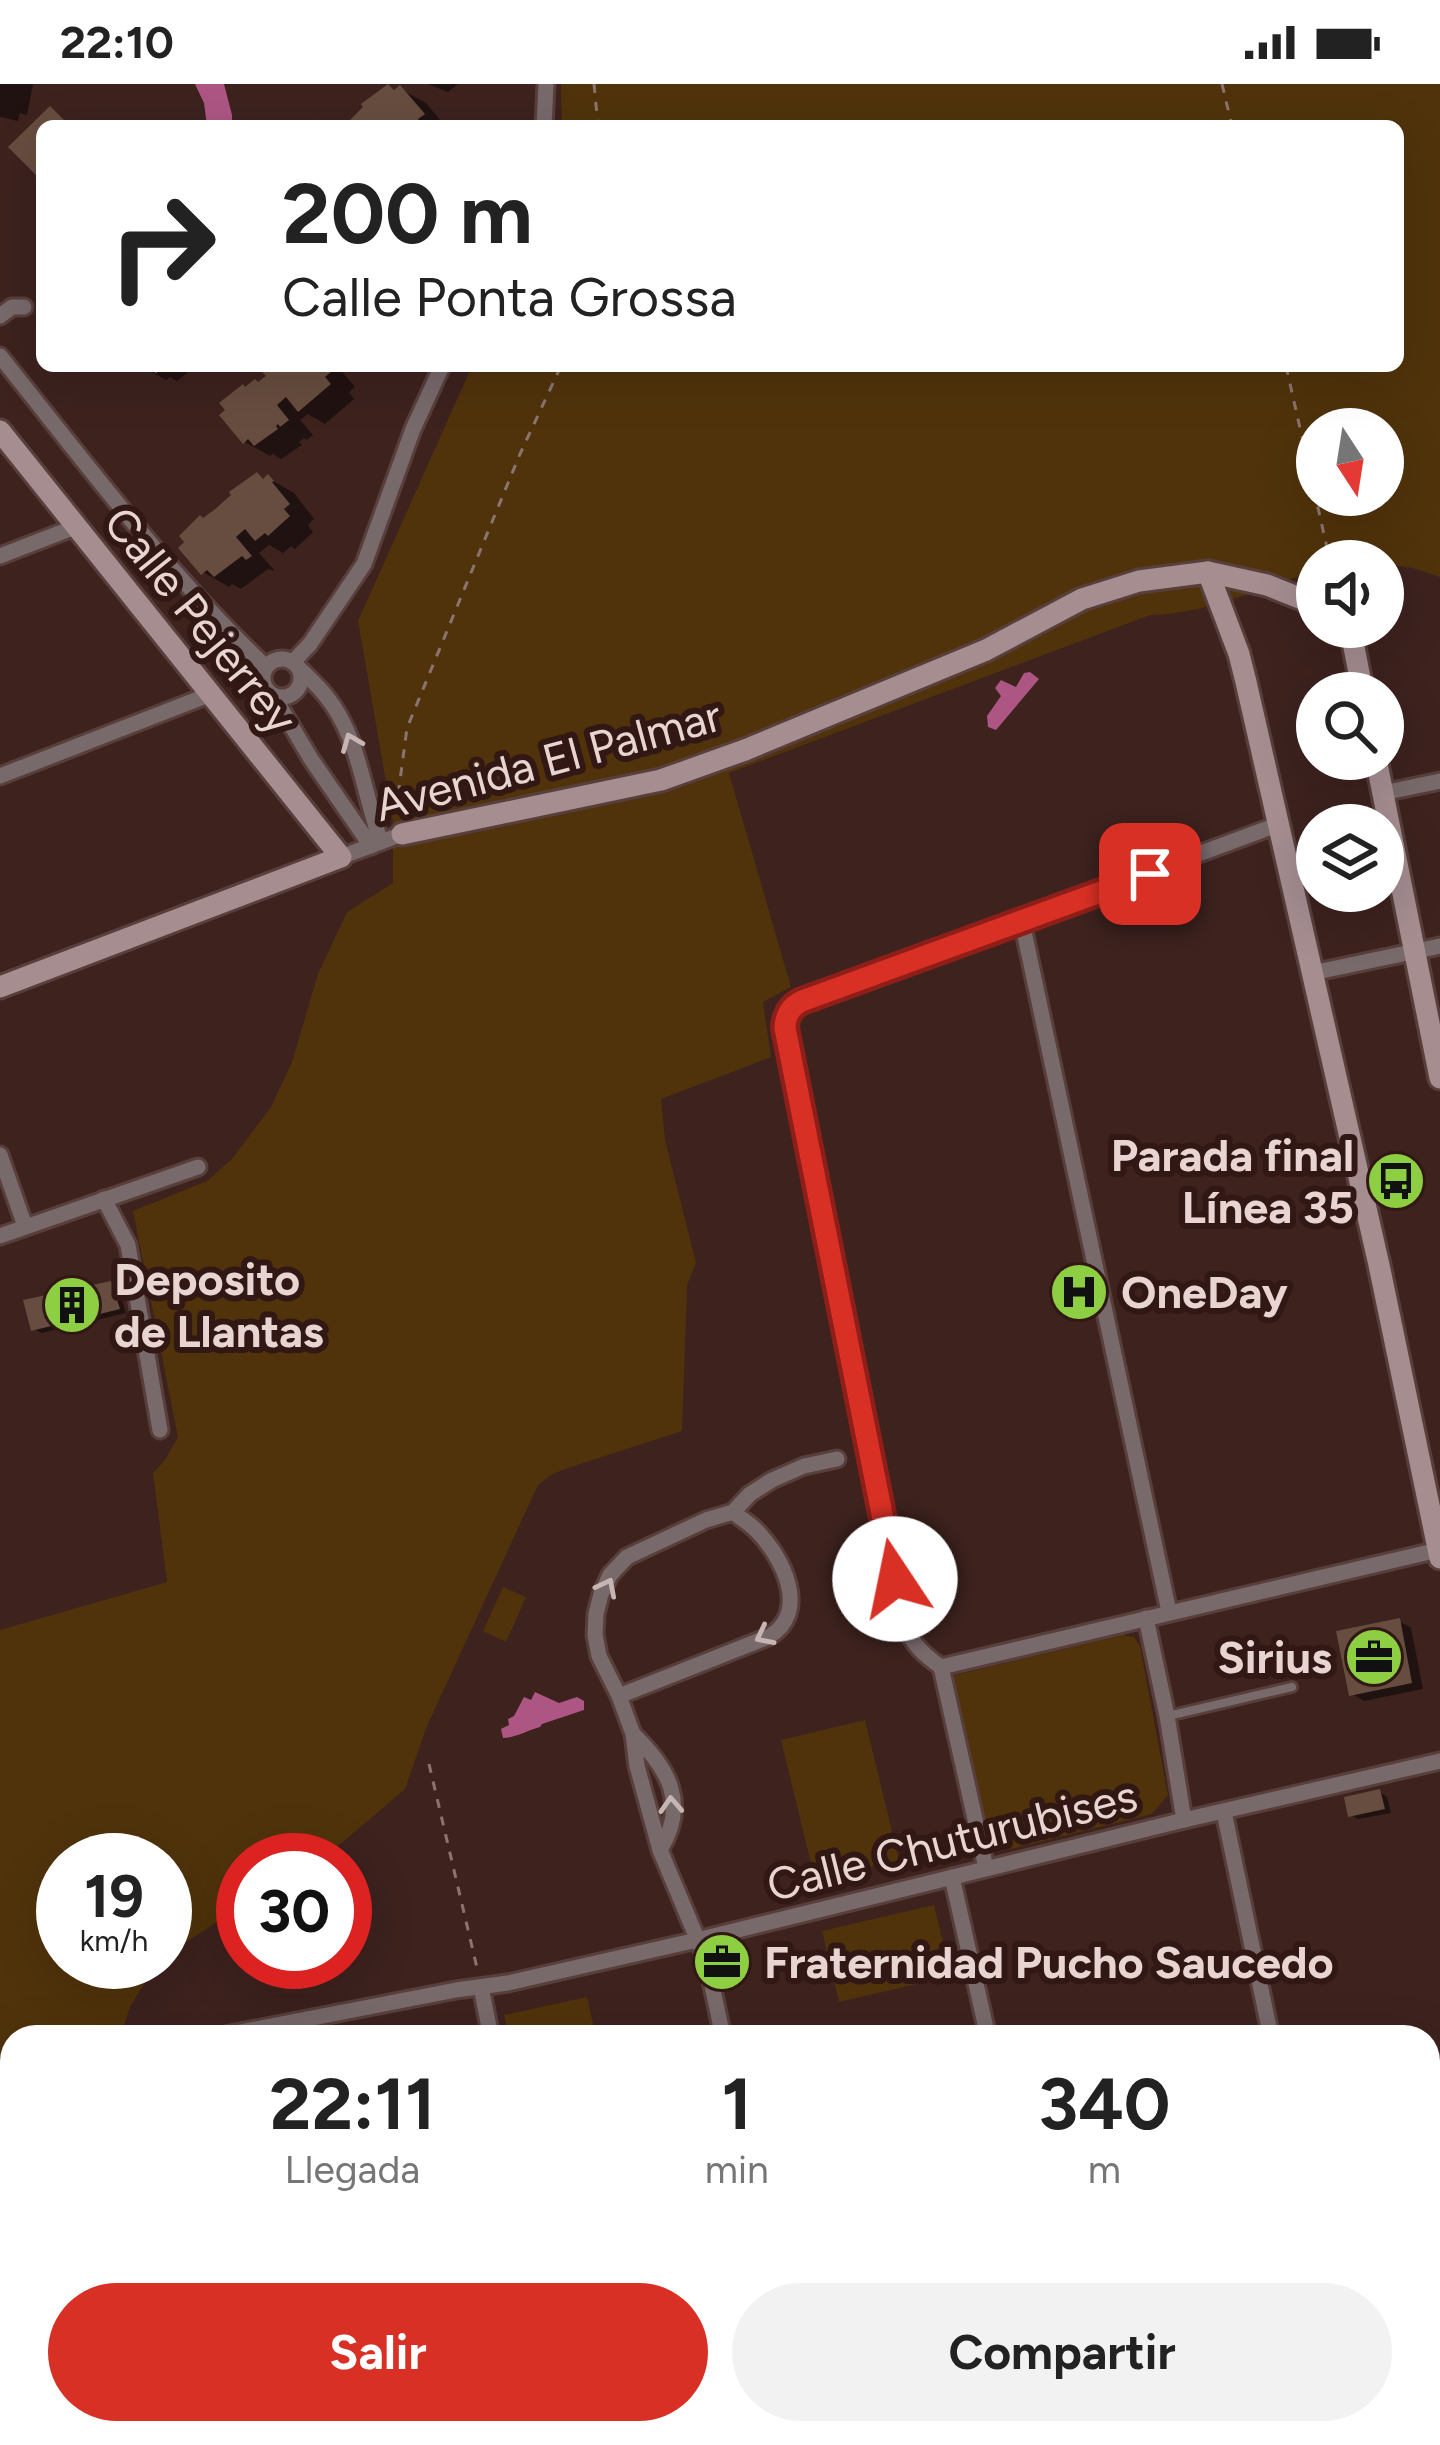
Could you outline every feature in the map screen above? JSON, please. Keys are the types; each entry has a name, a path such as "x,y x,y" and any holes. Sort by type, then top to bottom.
{"street":[{"path":"544,120 546,84"},
{"path":"0,316 12,307 24,307"},
{"path":"0,356 154,547 266,667"},
{"path":"296,665 364,564 413,429 439,372"},
{"name":"Calle Pejerrey","path":"0,431 341,857"},
{"path":"0,556 75,527"},
{"path":"941,1667 1439,1554 1379,1265 1239,655 1208,572"},
{"name":"Avenida El Palmar","path":"0,988 385,841 661,780 745,750 986,650 1082,599 1139,581 1208,572 1296,597"},
{"path":"279,659 296,665 326,695 355,750 385,841 310,759 264,686 266,667 279,659"},
{"path":"273,695 287,697 299,688 301,674 296,665"},
{"path":"0,776 212,694"},
{"path":"1380,780 1440,1078"},
{"path":"1383,793 1440,781"},
{"path":"986,1868 941,1667 911,1641 904,1625 785,1028 789,1012 802,1001 1277,825"},
{"path":"1022,922 1169,1612"},
{"path":"1312,973 1440,946"},
{"path":"0,1155 25,1226"},
{"path":"0,1236 198,1167"},
{"path":"104,1199 128,1245 160,1430"},
{"path":"720,2025 707,1962 659,1850 633,1734 599,1656 596,1614 610,1576 627,1557 733,1512 772,1480 837,1459"},
{"path":"620,1696 768,1636 786,1622 791,1600 778,1558 756,1529 733,1512"},
{"path":"1146,1618 1184,1820"},
{"path":"633,1734 659,1759 671,1789 673,1821 659,1850"},
{"name":"Calle Chuturubises","path":"277,2025 697,1940 1440,1761"},
{"path":"1224,1812 1268,2025"},
{"path":"952,1877 985,2025"},
{"path":"481,1987 489,2025"}],"lane":[{"path":"1167,1717 1292,1687"}],"path":[{"path":"594,84 597,120"},
{"path":"1222,84 1231,120"},
{"path":"385,841 399,788 407,728 558,372"},
{"path":"1287,372 1325,540"},
{"path":"429,1764 481,1987"}],"shaded area":[{"path":"195,84 224,84 232,120 206,120"},
{"path":"561,84 1440,84 1440,577 1404,567 1404,540 1296,540 1296,578 1214,605 1150,615 729,773 791,987 763,1002 771,1057 661,1099 665,1140 696,1263 687,1285 682,1431 565,1469 538,1485 427,1726 405,1789 354,1833 216,1833 216,1923 192,1938 192,1833 36,1833 36,1989 141,1989 124,2025 0,2025 0,1630 167,1582 153,1473 178,1437 133,1211 207,1181 232,1159 271,1107 292,1062 318,974 347,912 393,883 393,822 358,621 469,372 1404,372 1404,120 562,120"},
{"path":"1024,673 1039,679 996,730 988,727 987,716 1001,696 995,688 1001,680 1016,687"},
{"path":"503,1587 526,1597 506,1642 483,1631"},
{"path":"1123,1635 1134,1637 1140,1646 1168,1795 1152,1814 1011,1849 986,1844 949,1680"},
{"path":"535,1692 559,1703 577,1697 584,1701 584,1710 503,1738 501,1729 509,1725 508,1719 524,1697 531,1700"},
{"path":"865,1720 899,1860 815,1880 781,1740"},
{"path":"934,1905 951,1976 839,2002 822,1931"},
{"path":"587,1997 593,2025 506,2025 504,2015"}],"building":[{"path":"388,84 394,90 400,85 425,114 419,120 350,120 361,104"},
{"path":"50,106 64,120 36,120 36,175 8,147"},
{"path":"262,372 331,372 325,377 331,384 298,412 286,397 277,405 289,420 254,446 248,439 243,444 219,415 225,410 219,403 243,384 266,376"},
{"path":"257,472 274,481 290,504 284,509 290,516 255,541 245,529 236,537 252,556 246,560 242,556 214,577 207,570 201,575 178,548 184,542 179,536"},
{"name":"Deposito de Llantas","path":"111,1281 120,1309 31,1331 23,1300"},
{"name":"Sirius","path":"1400,1618 1412,1683 1349,1696 1336,1631"},
{"path":"1380,1789 1385,1809 1348,1817 1344,1797"}],"place":[{"name":"Parada final Línea 35","path":"1396,1181"},
{"name":"OneDay","path":"1079,1292"},
{"name":"Deposito de Llantas","path":"72,1305"},
{"name":"Sirius","path":"1374,1657"},
{"name":"Fraternidad Pucho Saucedo","path":"722,1962"}],"route":[{"path":"895,1579 786,1017 802,1001 1150,874"}]}
